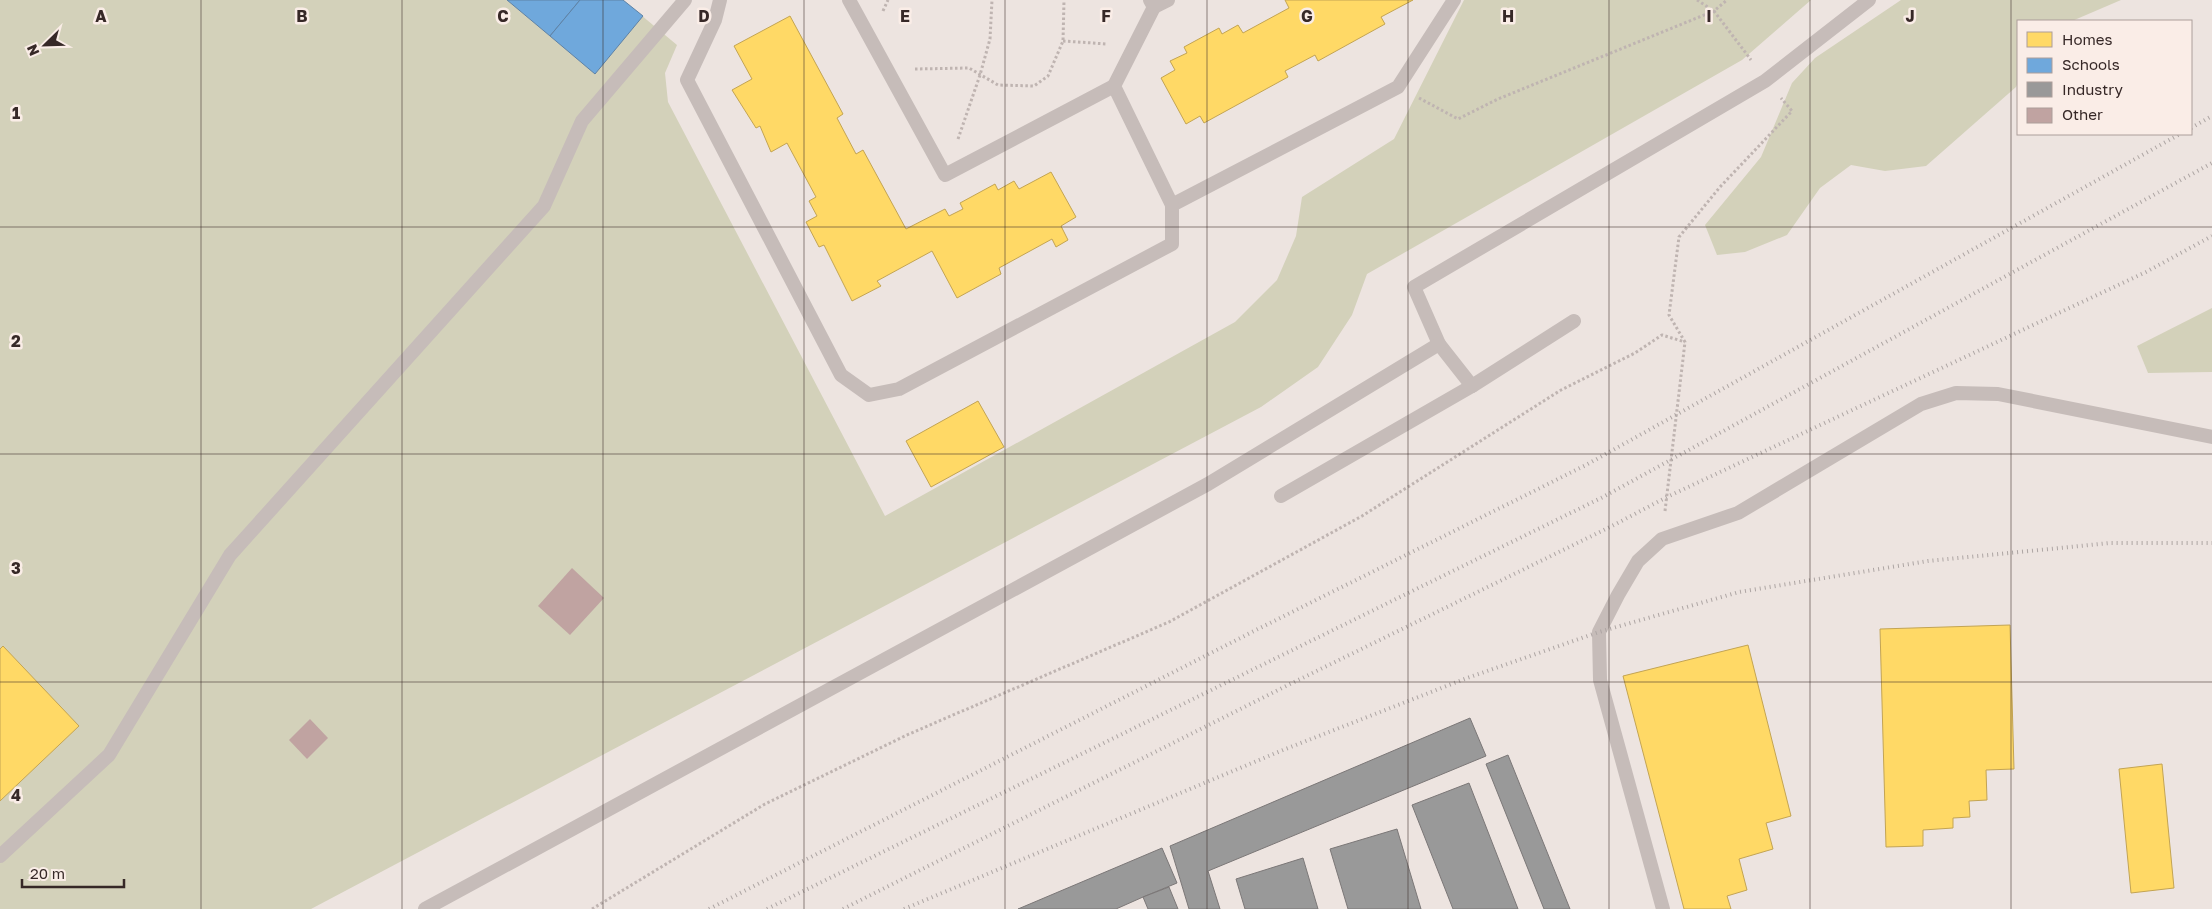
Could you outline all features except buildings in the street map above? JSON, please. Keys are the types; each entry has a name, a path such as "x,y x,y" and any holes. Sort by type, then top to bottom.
{"lane":[{"path":"0,856 109,755 230,555 544,206 582,121 686,0"},
{"path":"720,0 716,20 687,80 841,375 869,395 899,389 1172,244 1172,205 1114,86"},
{"path":"849,0 945,176 1114,86 1135,45 1152,4 1168,0"},
{"path":"1172,205 1398,87 1454,0"},
{"path":"1472,386 1439,344 1414,287 1765,81 1869,0"},
{"path":"1281,496 1472,386 1574,321"},
{"path":"426,909 1208,484 1439,344"},
{"path":"1663,909 1600,680 1599,642 1599,632 1633,569 1638,561 1662,539 1738,513 1921,404 1956,393 1998,394 2212,438"}],"path":[{"path":"945,176 980,75 990,39 992,0"},
{"path":"907,63 914,69 969,68 998,85 1034,86 1048,76 1063,41 1064,0"},
{"path":"1697,0 1714,11 1736,38"},
{"path":"1398,87 1458,119 1498,100 1714,11 1727,0"},
{"path":"1063,41 1135,45"},
{"path":"1662,539 1685,342 1669,315 1679,237 1720,187 1792,111 1765,81"},
{"path":"592,909 765,804 909,734 1169,622 1362,516 1561,390 1635,353 1662,335 1685,342"}],"shaded area":[{"path":"0,0 623,0 677,45 665,73 668,102 885,516 1235,322 1277,280 1296,236 1302,197 1394,139 1464,0 1811,0 1742,60 1367,274 1352,315 1318,367 1261,407 311,909 0,909"},
{"path":"1901,0 2121,0 2074,20 2017,20 2016,87 1926,166 1885,171 1851,165 1820,188 1787,235 1745,252 1717,255 1705,225 1761,157 1792,83 1815,58"},
{"path":"2212,308 2212,372 2148,373 2137,346"}],"railway":[{"path":"2192,127 2212,116"},
{"path":"709,909 1254,631 1586,465 2178,135"},
{"path":"767,909 1603,497 2212,163"},
{"path":"843,909 1667,497 2146,272 2212,236"},
{"path":"904,909 1283,750 1467,678 1599,632 1739,592 1928,561 2110,543 2212,543"}]}
